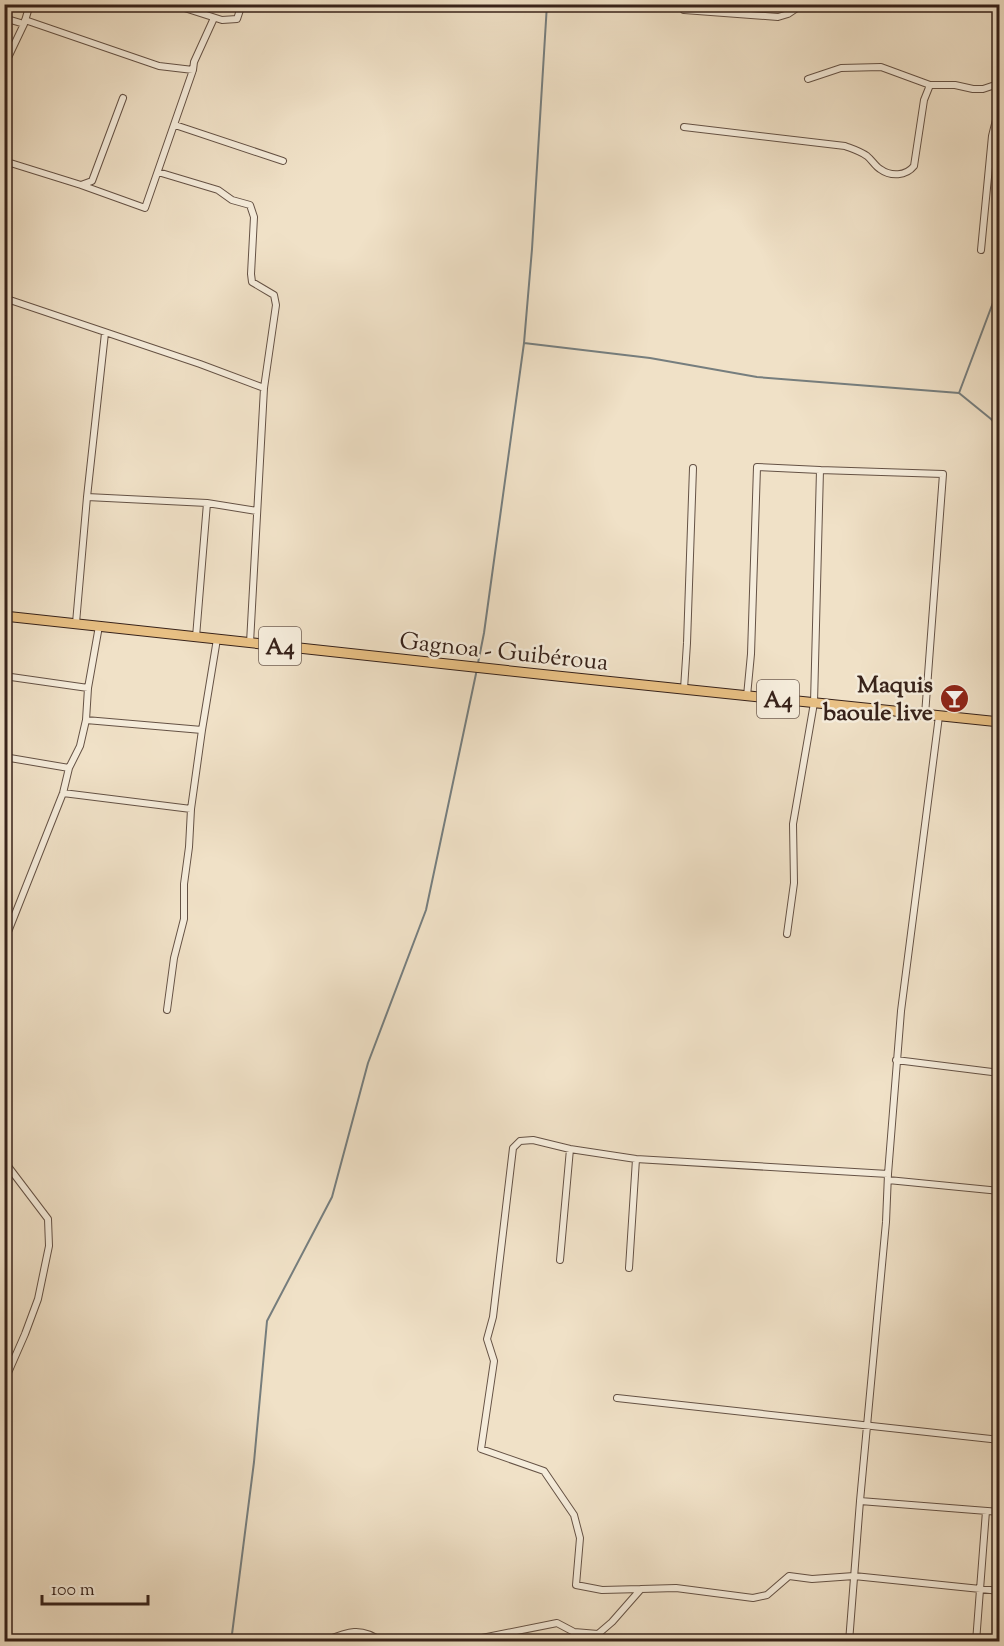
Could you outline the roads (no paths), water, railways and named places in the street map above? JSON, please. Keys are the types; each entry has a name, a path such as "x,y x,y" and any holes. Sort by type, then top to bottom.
{"main road":[{"name":"Gagnoa - Guibéroua","path":"4,616 999,722"}],"street":[{"path":"4,66 30,4"},
{"path":"172,4 222,21 237,18 242,4"},
{"path":"684,10 778,17 788,15 803,4"},
{"path":"4,18 24,22 159,66 193,70"},
{"path":"4,162 81,185 145,208 194,62 214,18"},
{"path":"808,79 841,68 881,67 930,85 956,85 983,89 998,84"},
{"path":"981,250 992,136 997,116 999,70"},
{"path":"684,127 845,146 869,158 882,171 903,174 909,172 914,166 924,100 930,85"},
{"path":"81,185 92,181 123,98"},
{"path":"175,124 283,161"},
{"path":"158,172 218,190 232,200 250,205 254,217 252,282 274,295 276,305 264,388 250,643"},
{"path":"4,298 264,388"},
{"path":"76,623 105,333"},
{"path":"747,696 751,654 758,467 943,474 925,715"},
{"path":"684,689 693,468"},
{"path":"787,934 794,883 794,824 814,703 820,470"},
{"path":"87,497 207,503 257,511"},
{"path":"196,637 207,503"},
{"path":"4,942 63,793 69,768 80,746 86,720 88,688 99,626"},
{"path":"167,1011 174,958 184,919 184,884 191,809 217,639"},
{"path":"4,676 88,688"},
{"path":"849,1641 886,1222 896,1060 939,716"},
{"path":"86,720 202,730"},
{"path":"4,757 69,768"},
{"path":"63,793 191,809"},
{"path":"896,1060 999,1073"},
{"path":"999,1191 888,1177 636,1159 570,1149 533,1140 520,1141 513,1148 493,1317 487,1339 494,1361 481,1449 544,1472 574,1515 580,1538 576,1585 602,1590 676,1588 753,1598 767,1595 789,1576 812,1579 854,1576 999,1591"},
{"path":"560,1260 570,1149"},
{"path":"629,1268 636,1159"},
{"path":"4,1161 48,1219 49,1246 38,1299 4,1382"},
{"path":"616,1398 999,1440"},
{"path":"860,1501 999,1512"},
{"path":"976,1641 986,1511"},
{"path":"462,1641 557,1623 574,1632 598,1634 612,1622 641,1589"},
{"path":"325,1641 346,1632 371,1633 382,1641"}],"waterway":[{"path":"478,663 524,343 547,4"},
{"path":"524,343 650,358 757,377 959,393 1000,284"},
{"path":"959,393 1000,429"},
{"path":"231,1642 254,1462 267,1321 332,1197 368,1063 426,910 477,669"}],"place":[{"name":"Maquis baoule live","path":"954,698"}]}
